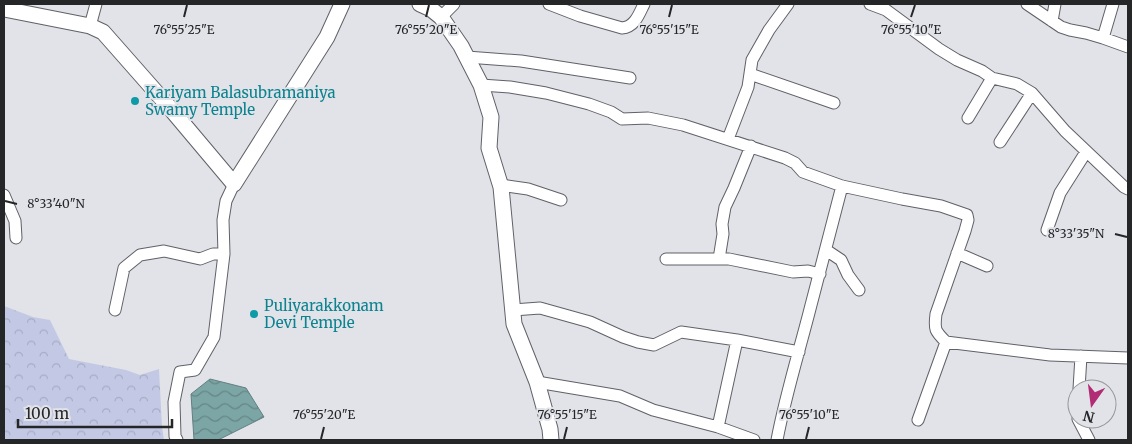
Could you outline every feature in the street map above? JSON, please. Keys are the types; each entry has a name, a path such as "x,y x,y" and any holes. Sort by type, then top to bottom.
{"street":[{"path":"90,26 96,4"},
{"path":"177,440 175,436 174,402 180,372 195,370 214,337 224,254 223,220 226,202 234,184 327,37 342,4"},
{"path":"420,4 431,9 440,17 461,46 481,85 491,116 489,148 500,185 514,324 537,382 550,429 551,440"},
{"path":"440,17 454,4"},
{"path":"549,4 580,16 622,28 627,28 634,23 644,4"},
{"path":"728,139 746,94 752,60 769,30 788,4"},
{"path":"870,4 886,10 957,60 982,71 992,78 1016,84 1032,93 1064,131 1128,190"},
{"path":"1027,4 1061,27 1128,47"},
{"path":"1052,21 1055,4"},
{"path":"1103,38 1113,4"},
{"path":"4,9 90,26 103,32 234,184"},
{"path":"467,57 521,61 630,78"},
{"path":"750,74 834,103"},
{"path":"968,118 992,78"},
{"path":"481,85 510,87 546,93 589,104 611,112 622,119 648,118 683,125 785,158 795,163 803,172 842,186 941,206 967,215 968,220 936,314 934,327 946,342 1050,355 1128,358"},
{"path":"1000,142 1032,93"},
{"path":"719,259 725,207 751,146"},
{"path":"1047,230 1060,194 1086,152"},
{"path":"500,185 528,190 561,200"},
{"path":"778,440 798,352 842,186"},
{"path":"4,195 15,221 16,238"},
{"path":"826,250 841,260 859,290"},
{"path":"115,310 124,268 140,255 164,251 200,259 212,254 224,254"},
{"path":"957,253 987,266"},
{"path":"666,259 729,259 793,272 808,271 820,274"},
{"path":"513,310 540,308 590,322 623,337 654,345 681,332 737,340 798,352"},
{"path":"718,427 737,340"},
{"path":"918,420 946,342"},
{"path":"1080,379 1081,356"},
{"path":"537,382 620,396 652,410 718,427 754,440"}],"green space":[{"path":"4,306 33,317 50,320 69,359 126,370 140,375 159,369 164,440 4,440"}],"water":[{"path":"210,379 246,388 264,417 218,440 194,440 191,394"}],"place":[{"name":"Kariyam Balasubramaniya Swamy Temple","path":"135,101"},
{"name":"Puliyarakkonam Devi Temple","path":"254,314"}]}
